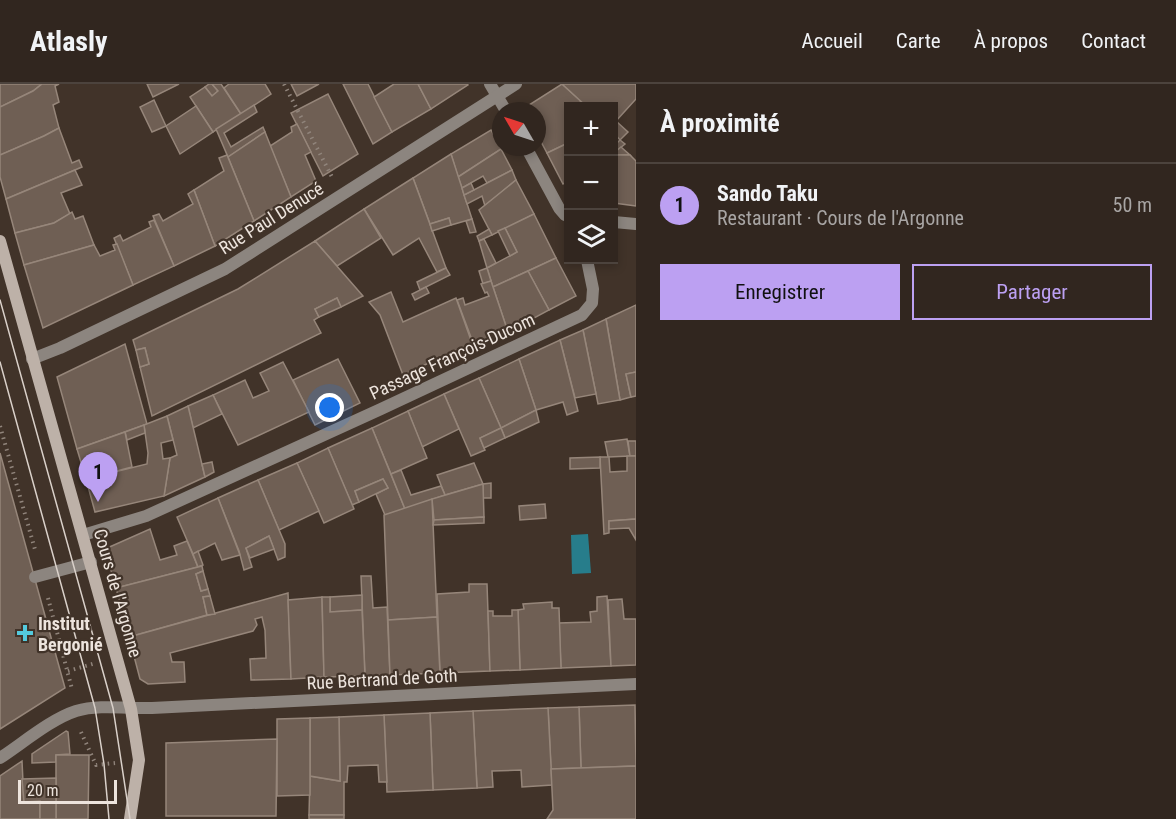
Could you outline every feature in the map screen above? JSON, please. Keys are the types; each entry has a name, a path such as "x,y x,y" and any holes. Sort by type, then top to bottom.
{"street":[{"path":"490,84 501,102"},
{"name":"Rue Paul Denucé","path":"33,359 225,269 516,84"},
{"path":"531,156 564,214"},
{"path":"618,222 636,224"},
{"name":"Cours de l'Argonne","path":"0,241 131,709 140,760 130,819"},
{"name":"Passage François-Ducom","path":"83,535 146,516 381,410 582,315 592,303 593,289 588,264"},
{"path":"35,577 91,562"},
{"name":"Rue Bertrand de Goth","path":"0,758 59,718 77,711 95,708 131,709 636,684"}],"path":[{"path":"284,84 329,173"}],"water":[{"path":"588,534 591,573 572,574 571,535"}],"building":[{"path":"0,84 42,84 33,91 0,107"},
{"path":"42,84 59,84 55,86 59,102 53,105 59,128 0,155 0,107 33,91"},
{"path":"147,84 179,84 153,97"},
{"path":"212,84 218,91 212,96 205,87"},
{"path":"212,84 221,84 241,114 213,132 190,97 205,87 212,96 218,91"},
{"path":"229,84 265,84 271,94 241,114 224,88"},
{"path":"291,84 319,84 297,96"},
{"path":"343,84 368,84 392,132 373,144"},
{"path":"394,84 418,84 431,109 392,132 374,97"},
{"path":"418,84 467,84 468,85 431,109"},
{"path":"562,84 581,101 564,102 564,145 547,153 546,102 534,102"},
{"path":"562,84 636,84 636,99 618,119 618,102 582,102"},
{"path":"328,94 358,154 323,176 291,113"},
{"path":"154,100 166,126 152,132 140,107"},
{"path":"254,105 257,112 224,133 231,147 263,127 265,132 228,157 216,129"},
{"path":"196,106 213,132 180,154 166,126"},
{"path":"618,123 628,132 620,140 618,138"},
{"path":"297,124 311,152 305,155 316,181 291,197 270,146 292,132 291,127"},
{"path":"59,128 72,163 79,160 82,167 6,199 0,177 0,155"},
{"path":"491,130 492,155 458,177 451,154"},
{"path":"265,132 291,197 254,221 228,157"},
{"path":"620,140 625,144 618,150"},
{"path":"564,145 563,184 547,153"},
{"path":"621,147 630,155 618,155 618,150"},
{"path":"451,154 472,219 451,225 449,218 430,224 413,178"},
{"path":"227,155 254,221 215,246 194,190 224,171 219,158"},
{"path":"492,155 505,156 512,170 487,183 483,176 462,188 458,177"},
{"path":"618,155 630,155 636,161 636,206 618,204"},
{"path":"75,170 82,185 61,193 70,214 54,223 15,233 6,199"},
{"path":"512,170 516,180 485,206 482,196 467,204 464,195"},
{"path":"413,178 446,268 437,272 419,238 393,255 364,209"},
{"path":"516,180 534,214 492,235 479,210"},
{"path":"471,183 474,190 464,195 462,188"},
{"path":"194,190 215,246 174,266 153,216 159,214 163,221 193,204 188,194"},
{"path":"364,209 381,238 337,266 315,241"},
{"path":"72,212 75,219 83,216 94,245 24,265 15,233 54,223"},
{"path":"534,214 556,258 493,287 487,268 517,252 505,228"},
{"path":"449,218 451,225 432,231 430,224"},
{"path":"472,219 476,232 470,233 466,221"},
{"path":"154,220 174,266 133,285 114,238 120,235 123,241 151,227 149,222"},
{"path":"505,228 517,252 510,256 498,231"},
{"path":"489,229 492,235 479,241 477,236"},
{"path":"484,239 496,263 487,268 479,241"},
{"path":"315,241 363,296 341,307 337,298 315,309 319,317 314,320 321,333 152,416 140,367 149,364 145,348 136,350 133,340 238,289"},
{"path":"117,244 133,285 43,328 24,265 94,245 100,256 115,250 113,245"},
{"path":"556,258 576,296 549,310 528,271"},
{"path":"446,268 450,275 420,290 417,282"},
{"path":"487,268 491,281 483,284 479,271"},
{"path":"528,271 549,310 508,332 493,287"},
{"path":"491,281 508,332 475,348 457,300 463,298 465,305 489,296 481,284"},
{"path":"426,287 429,293 415,300 412,294"},
{"path":"391,292 403,322 456,298 472,343 403,375 380,315 369,302"},
{"path":"337,298 341,307 319,317 315,309"},
{"path":"636,305 636,372 626,374 631,397 620,400 606,319"},
{"path":"606,319 620,400 598,404 583,330"},
{"path":"583,330 596,394 575,398 560,340"},
{"path":"560,340 578,411 567,415 563,402 536,410 519,359"},
{"path":"125,344 147,424 77,449 57,377"},
{"path":"145,348 149,364 140,367 136,350"},
{"path":"338,359 360,403 315,425 293,380"},
{"path":"519,359 536,410 501,428 479,378"},
{"path":"283,362 309,412 238,445 213,395 245,380 253,398 269,391 260,373"},
{"path":"636,372 636,396 631,397 626,374"},
{"path":"479,378 501,428 480,438 485,450 471,456 444,394"},
{"path":"444,394 459,429 422,447 408,411"},
{"path":"213,395 222,414 193,428 188,406"},
{"path":"188,406 205,477 164,496 170,458 177,455 167,416"},
{"path":"536,410 539,422 505,438 501,428"},
{"path":"408,411 427,458 391,474 372,428"},
{"path":"167,416 173,440 161,443 163,459 170,458 164,496 95,512 86,479 147,464 148,453 144,425"},
{"path":"144,425 145,433 127,440 125,432"},
{"path":"372,428 405,509 385,515 376,494 388,488 383,479 355,491 359,502 352,505 328,448"},
{"path":"501,428 505,438 484,448 480,438"},
{"path":"125,432 132,467 86,479 77,449"},
{"path":"627,439 630,456 608,457 605,442"},
{"path":"628,441 636,441 636,456 630,456"},
{"path":"328,448 354,509 324,523 297,463"},
{"name":"Institut Bergonié","path":"0,453 65,688 0,729"},
{"path":"627,456 636,456 636,519 609,521 609,533 604,534 600,457 609,457 610,472 627,471"},
{"path":"600,457 600,468 570,469 570,458"},
{"path":"212,462 214,472 205,477 202,464"},
{"path":"297,463 319,511 279,530 258,480"},
{"path":"474,463 483,484 445,495 437,475"},
{"path":"401,470 411,495 441,486 445,495 405,509 391,474"},
{"path":"383,479 388,488 359,502 355,491"},
{"path":"258,480 285,544 285,557 278,560 269,536 246,548 252,567 244,570 218,498"},
{"path":"491,483 491,498 483,498 483,484"},
{"path":"483,484 484,517 434,520 432,499"},
{"path":"218,498 240,555 222,560 215,543 193,554 177,517"},
{"path":"432,499 437,617 388,620 384,515"},
{"path":"545,504 546,518 520,520 519,506"},
{"path":"484,517 484,523 433,525 434,520"},
{"path":"636,519 636,540 629,528 609,529 609,521"},
{"path":"150,529 160,560 177,555 174,546 187,541 198,567 116,588 105,549"},
{"path":"269,536 274,549 250,558 246,548"},
{"path":"198,551 203,565 198,567 193,554"},
{"path":"202,566 203,571 196,574 201,591 208,589 210,596 203,597 207,615 129,637 116,588"},
{"path":"203,571 208,589 201,591 196,574"},
{"path":"361,576 371,576 373,608 387,607 390,675 365,676"},
{"path":"469,584 487,584 490,671 440,673 437,594 469,592"},
{"path":"288,593 291,679 251,680 250,659 266,658 262,617 255,619 257,625 253,631 170,653 172,662 184,662 185,682 148,684 140,679 129,637"},
{"path":"362,595 362,610 330,612 330,597"},
{"path":"210,596 215,614 207,615 203,597"},
{"path":"607,596 611,666 561,668 559,623 591,622 590,612 597,611 597,597"},
{"path":"322,597 324,677 291,679 288,600"},
{"path":"322,597 330,597 330,612 362,610 365,676 324,677"},
{"path":"622,599 624,619 636,619 636,665 611,666 608,600"},
{"path":"552,602 552,608 559,608 561,668 520,670 518,610 524,609 523,604"},
{"path":"512,610 518,610 520,670 490,671 488,611 493,611 493,616 512,616"},
{"path":"437,617 440,673 390,675 388,620"},
{"path":"635,705 636,766 581,768 579,707"},
{"path":"579,707 581,768 551,769 548,708"},
{"path":"548,708 552,785 522,787 521,770 492,771 493,787 477,788 473,711"},
{"path":"473,711 477,788 433,790 430,713"},
{"path":"430,713 433,790 387,792 384,715"},
{"path":"384,715 387,782 379,782 378,765 348,766 347,782 344,782 344,815 309,815 310,776 340,781 339,717"},
{"path":"339,717 340,781 310,776 310,718"},
{"path":"310,718 310,795 277,796 277,719"},
{"path":"66,731 70,754 56,755 56,762 32,763 32,754"},
{"path":"277,739 276,816 166,816 166,743"},
{"path":"56,755 89,755 88,819 56,819"},
{"path":"22,761 24,802 40,801 40,819 0,819 0,776"},
{"path":"636,766 636,819 547,819 553,810 551,769"},
{"path":"56,778 56,819 40,819 40,801 24,802 22,779"},
{"path":"309,815 344,815 344,819 309,819"}],"tram line":[{"path":"0,300 113,708 130,819"},
{"path":"0,362 95,708 104,764 109,819"}],"place":[{"name":"Sando Taku","path":"98,502"},
{"name":"Institut Bergonié","path":"25,633"}]}
